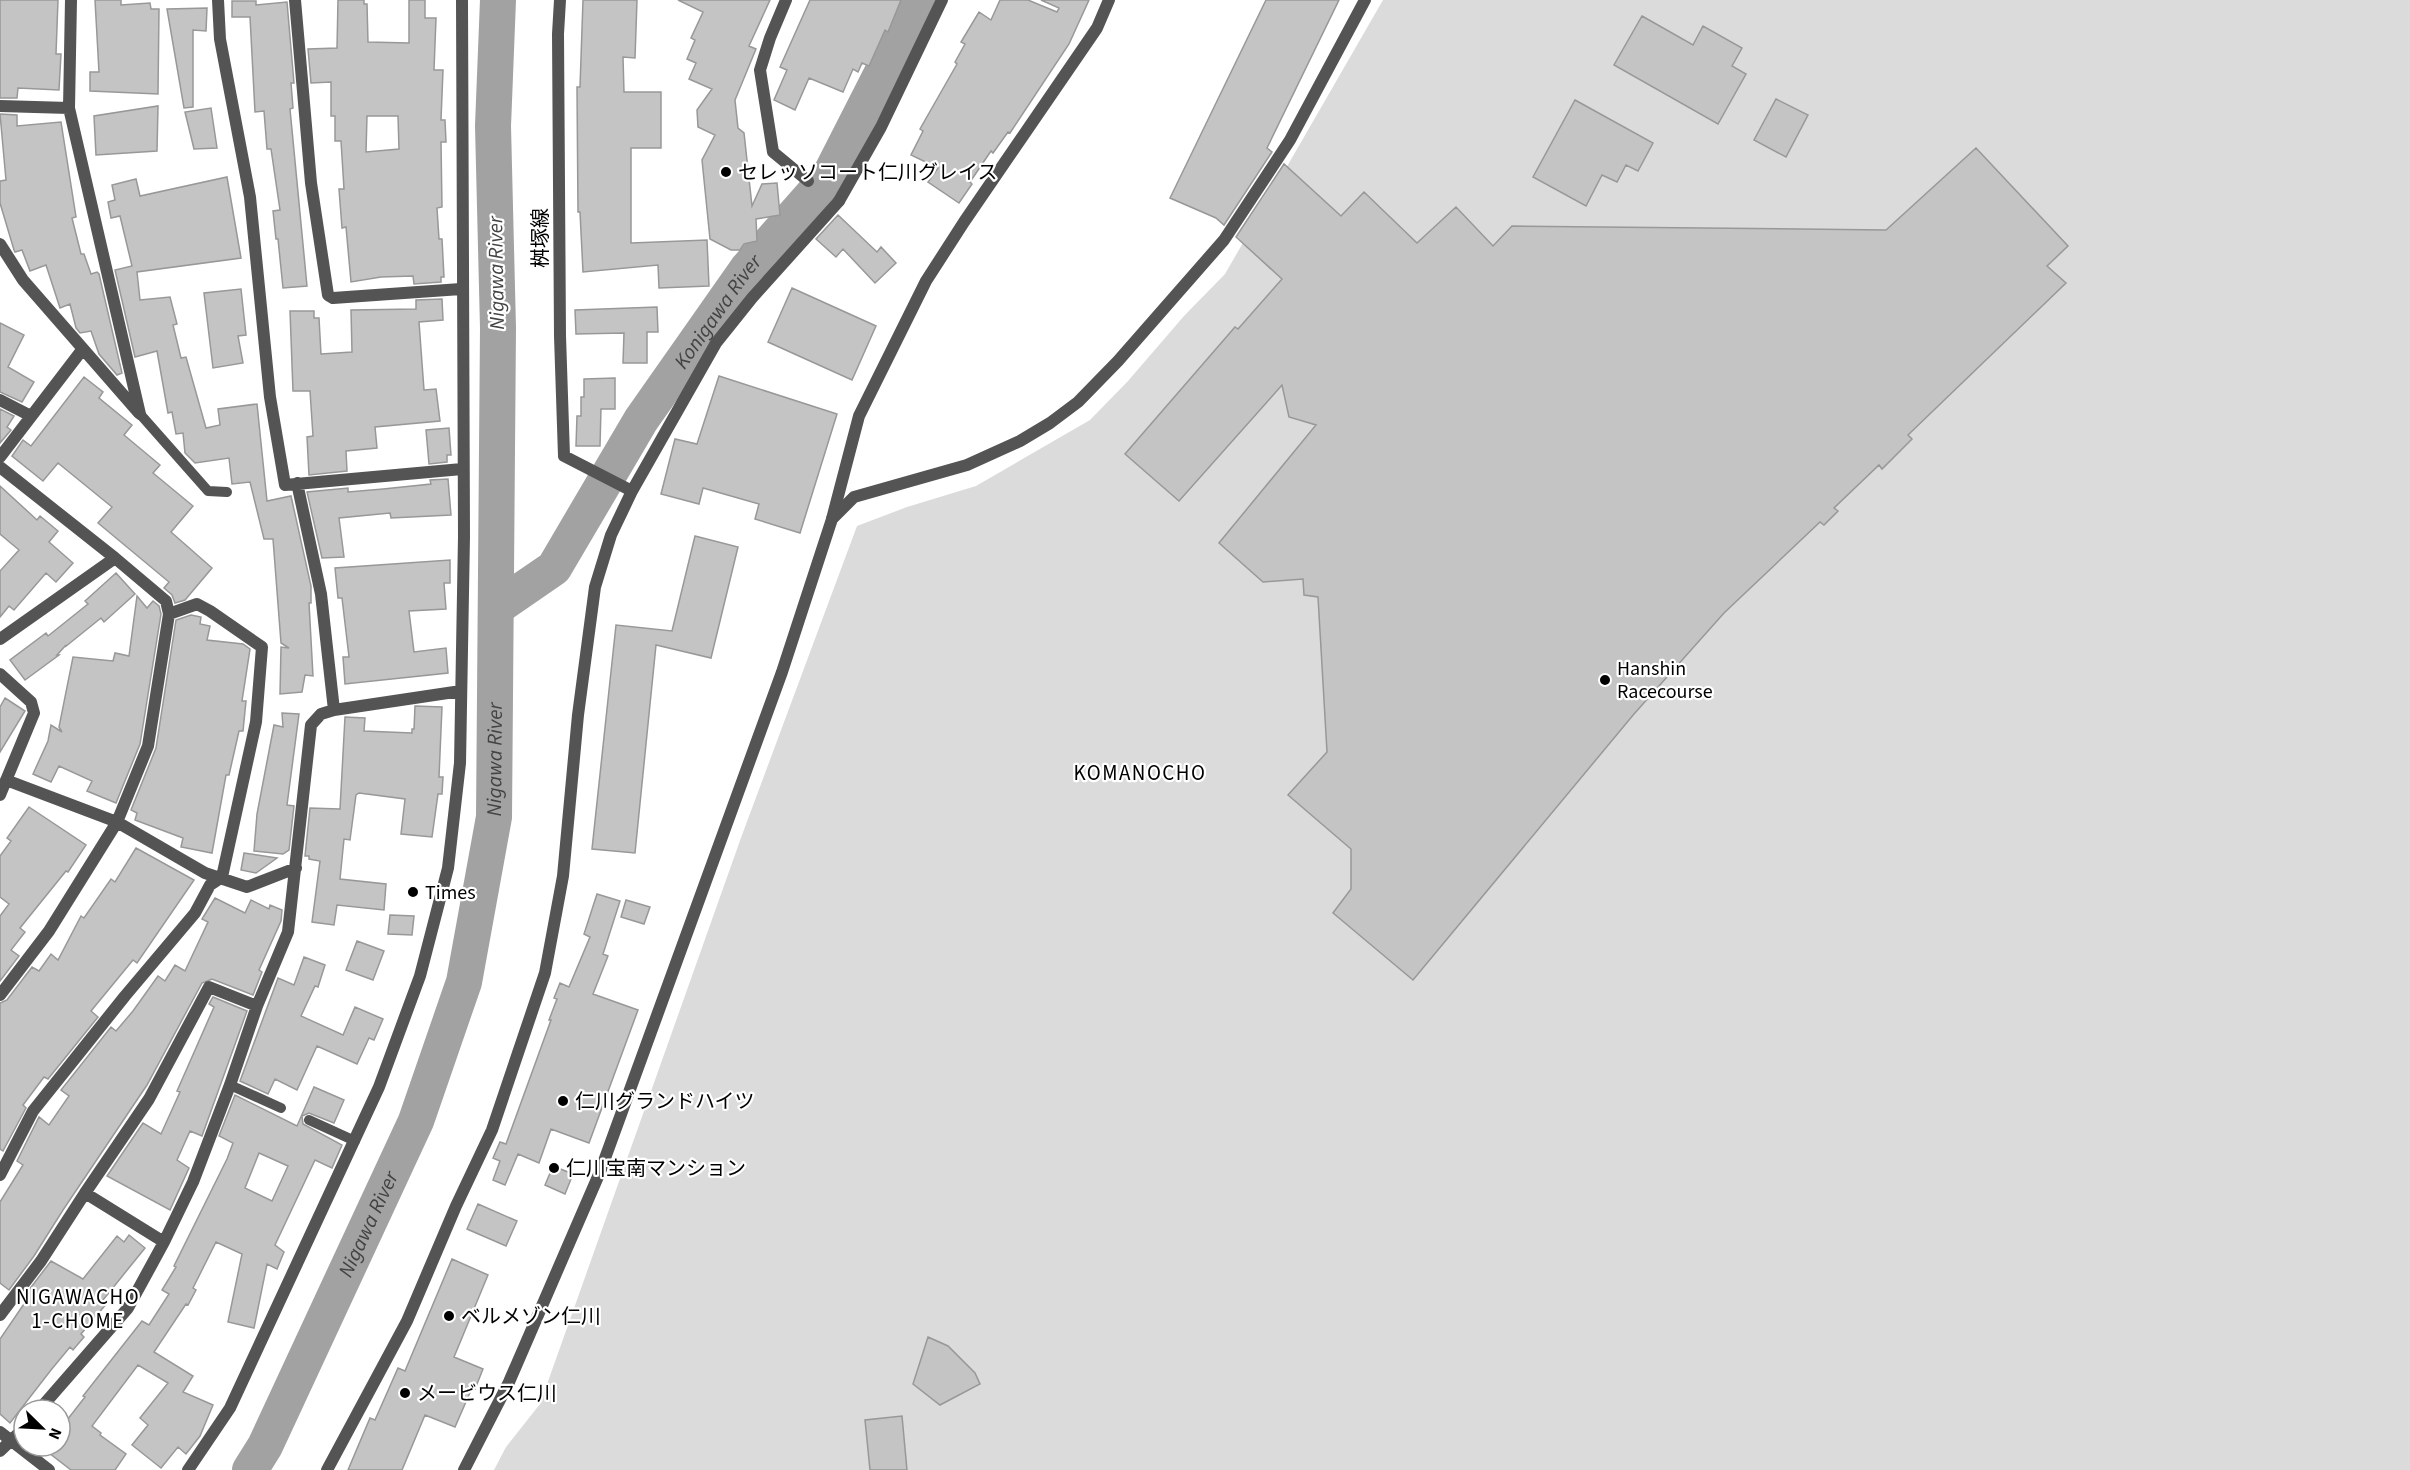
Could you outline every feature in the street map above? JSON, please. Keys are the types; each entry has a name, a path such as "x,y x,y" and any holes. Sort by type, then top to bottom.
{"street":[{"path":"71,0 69,108 140,414"},
{"path":"218,0 220,39 250,197 270,397 285,485 462,469"},
{"path":"295,0 311,183 327,295 333,298 461,289"},
{"path":"188,1470 230,1408 355,1141 387,1067 420,976 448,868 459,763 464,536 461,289 462,0"},
{"name":"桝塚線","path":"560,0 558,34 560,336 564,456 628,489"},
{"path":"786,0 760,70 773,152 808,181"},
{"path":"327,1470 407,1321 456,1206 492,1130 544,974 563,876 578,715 595,587 628,489 716,343 752,298 839,201 881,127 942,0"},
{"path":"464,1470 509,1382 600,1172 778,683 832,519 860,416 926,281 1097,28 1109,0"},
{"path":"832,519 854,497 967,465 1020,441 1050,423 1078,402 1118,362 1224,240 1290,140 1365,0"},
{"path":"0,106 69,108"},
{"path":"0,244 23,280 140,414"},
{"path":"0,457 82,350"},
{"path":"0,400 31,416"},
{"path":"0,467 166,601 169,614 148,746 117,822 49,931 0,995"},
{"path":"297,483 321,594 334,710"},
{"path":"0,639 115,558"},
{"path":"0,1175 33,1111 195,913 210,885 222,878 256,722 262,647 197,604 169,614"},
{"path":"0,674 31,702 34,713 0,795"},
{"path":"49,1398 128,1308 193,1182 230,1085 256,1006 288,932 311,725 321,714 334,710 461,691"},
{"path":"6,780 117,822 205,873 247,887 296,868"},
{"path":"0,1315 41,1261 149,1099 209,987 256,1006"},
{"path":"85,1193 164,1242"},
{"path":"0,1432 12,1442 0,1451"},
{"path":"33,1458 49,1470"}],"lane":[{"path":"140,414 208,490 227,492"},
{"path":"230,1085 281,1108"},
{"path":"309,1120 355,1141"}],"shaded area":[{"name":"Hanshin Racecourse","path":"1383,0 2410,0 2410,1470 494,1470 506,1447 540,1404 742,835 857,526 907,507 976,486 1090,420 1225,274"}],"building":[{"path":"0,0 58,0 56,54 61,54 59,90 18,88 17,98 0,98"},
{"path":"95,0 121,0 121,5 150,3 151,9 159,9 158,94 90,91 90,72 99,72"},
{"path":"338,0 364,0 364,4 367,4 368,42 409,43 409,0 425,0 425,18 436,18 434,70 443,70 441,120 445,120 446,142 441,142 442,207 437,208 439,239 442,239 444,277 441,277 441,282 414,284 413,276 381,277 351,282 346,227 342,228 339,189 344,189 341,141 335,141 335,116 331,116 331,82 311,83 308,49 337,48","holes":["367,116 398,116 399,149 366,152"]},
{"path":"583,0 637,0 635,58 623,57 624,92 661,92 661,148 631,148 631,243 707,240 709,286 659,288 658,265 583,272 580,212 578,212 577,87 580,87"},
{"path":"678,0 770,0 749,46 756,49 735,100 738,128 744,133 752,206 762,184 777,183 780,215 756,219 757,241 744,244 740,250 731,250 710,239 702,160 715,135 698,127 697,110 712,89 689,79 696,63 687,59 695,40 691,38 703,12"},
{"path":"810,0 901,0 888,32 885,30 869,66 862,63 858,72 853,69 843,92 809,78 795,110 774,100 787,70 780,67"},
{"path":"1000,0 1028,0 1057,12 1059,8 1041,0 1089,0 1069,44 1010,133 1008,132 993,153 991,151 959,203 928,182 938,168 911,155 923,131 920,129 957,64 955,62 965,44 961,42 979,12 991,20"},
{"path":"1266,0 1339,0 1267,148 1272,152 1224,225 1216,218 1170,198"},
{"path":"232,1 256,1 256,5 287,2 294,83 291,83 293,108 290,109 307,286 283,288 273,211 280,210 271,149 267,149 264,111 255,112 250,17 232,17"},
{"path":"207,8 206,31 193,30 193,107 184,108 167,9"},
{"path":"1642,16 1693,45 1703,26 1742,48 1732,66 1746,74 1718,124 1614,65"},
{"path":"1776,99 1808,115 1786,157 1754,140"},
{"path":"1575,100 1653,143 1638,171 1626,165 1617,182 1602,175 1586,206 1533,177"},
{"path":"158,106 157,151 96,155 94,116"},
{"path":"211,108 217,148 194,149 185,112"},
{"path":"0,114 17,115 17,126 61,122 76,217 72,218 81,254 84,254 91,274 97,272 99,274 122,373 117,375 99,354 91,331 80,333 76,328 70,304 60,308 46,265 30,271 22,250 15,252 14,250 0,203 0,181 6,180"},
{"path":"1976,148 2068,246 2047,266 2066,283 1908,435 1912,439 1882,469 1879,465 1834,508 1838,511 1824,525 1820,522 1724,613 1634,714 1413,980 1333,913 1351,889 1351,849 1288,795 1327,752 1318,597 1304,595 1303,579 1263,582 1219,543 1316,425 1289,417 1282,385 1179,501 1125,454 1235,327 1238,329 1282,279 1236,237 1284,164 1341,216 1364,192 1417,243 1456,207 1493,246 1512,226 1886,230"},
{"path":"227,177 241,258 137,272 140,300 170,297 177,324 173,325 181,358 186,357 206,428 220,425 218,409 257,404 267,501 291,496 311,586 311,603 309,603 313,676 305,675 302,692 280,694 281,647 289,648 281,643 273,539 264,539 250,482 232,484 229,458 195,463 185,453 183,433 176,434 172,412 168,413 157,351 135,357 115,270 132,266 120,216 111,218 108,202 115,200 112,185 136,179 140,196"},
{"path":"838,215 877,252 881,247 896,263 875,283 843,249 836,257 816,239"},
{"path":"792,288 876,326 852,380 768,342"},
{"path":"241,289 246,335 238,336 243,363 213,368 204,293"},
{"path":"442,299 443,320 419,322 424,390 436,389 440,421 375,427 377,448 346,451 347,471 309,475 307,437 313,436 310,391 293,391 290,311 314,311 314,318 319,318 321,354 352,352 351,310 416,309 416,300"},
{"path":"657,307 658,332 647,332 647,363 623,363 624,333 576,334 575,310"},
{"path":"0,323 24,335 8,367 34,382 22,402 0,392"},
{"path":"719,376 837,414 800,533 755,519 759,504 703,488 699,504 661,494 675,439 697,444"},
{"path":"84,377 103,392 99,398 132,425 124,435 160,465 153,473 193,506 171,532 212,568 185,600 175,603 172,595 164,588 169,582 98,523 112,507 58,463 43,481 12,456 23,440 31,446"},
{"path":"615,378 615,409 601,409 600,446 576,446 577,416 581,416 584,379"},
{"path":"0,409 14,416 7,427 11,430 0,443"},
{"path":"449,428 451,455 447,455 447,462 429,464 426,430"},
{"path":"448,479 451,515 391,518 390,513 339,518 344,557 322,558 307,492 348,488 348,492 383,489 431,484 430,480"},
{"path":"0,486 37,520 40,516 58,531 49,542 73,563 56,582 46,573 14,610 9,606 0,617 0,571 19,550 0,534"},
{"path":"695,536 738,547 711,658 656,645 635,853 592,849 616,625 672,631"},
{"path":"450,560 450,583 444,583 446,609 409,611 414,652 446,648 448,673 345,684 343,657 349,657 342,598 338,598 335,568"},
{"path":"116,573 135,594 104,622 101,618 65,647 66,645 57,655 59,655 25,680 10,660 46,633 48,636 88,604 85,601"},
{"path":"137,596 147,608 153,601 159,606 161,614 140,744 116,803 87,791 92,781 59,766 51,782 33,774 48,741 51,725 62,732 59,727 73,657 113,661 115,653 129,656"},
{"path":"191,615 201,617 200,624 210,626 207,640 243,644 250,649 242,701 246,701 243,731 239,731 229,775 226,775 212,853 181,847 183,838 135,820 137,813 131,810 156,748 176,620"},
{"path":"5,698 25,711 0,752 0,707"},
{"path":"415,706 442,707 439,777 443,777 442,794 438,794 432,837 401,834 405,799 359,793 356,795 350,840 344,839 340,879 386,884 384,910 337,905 334,925 312,922 320,861 305,856 310,808 340,809 345,717 365,718 364,731 412,733"},
{"path":"282,713 299,714 287,805 294,806 289,850 283,854 254,851 257,814 274,725 283,727"},
{"path":"29,807 86,845 68,872 66,871 20,928 25,932 11,950 19,956 0,981 0,916 9,904 0,897 0,856 11,841 7,838"},
{"path":"136,848 194,880 137,963 133,960 91,1011 98,1017 48,1079 44,1077 23,1105 26,1108 3,1151 0,1149 0,1003 7,1000 32,967 39,971 51,954 58,960 81,916 84,918 111,879 115,882"},
{"path":"244,853 277,858 256,873 241,870"},
{"path":"597,894 620,901 603,954 608,956 593,994 638,1010 589,1143 551,1129 539,1163 518,1154 505,1185 493,1180 500,1161 493,1158 500,1142 506,1144 551,1020 549,1020 557,999 554,998 560,983 569,987 590,937 584,934"},
{"path":"215,898 245,913 251,900 269,909 270,905 282,910 281,921 259,970 262,972 253,995 212,979 202,983 147,1085 9,1290 0,1283 0,1202 23,1165 17,1161 39,1117 49,1125 69,1096 61,1090 111,1027 116,1031 158,976 165,981 175,965 185,971 208,922 202,919"},
{"path":"626,900 650,907 644,924 621,917"},
{"path":"390,915 414,916 412,935 388,934"},
{"path":"357,941 384,951 373,980 346,970"},
{"path":"304,957 325,965 318,987 315,986 301,1016 343,1035 355,1007 383,1019 374,1040 369,1038 357,1064 317,1046 297,1090 275,1079 268,1094 240,1081 278,978 294,985"},
{"path":"213,997 247,1011 202,1136 190,1131 177,1160 189,1168 170,1210 107,1176 143,1123 161,1134 214,1007 209,1004"},
{"path":"314,1087 344,1100 334,1123 309,1113 302,1116 303,1124 342,1145 332,1168 315,1160 275,1245 284,1252 277,1269 267,1264 254,1328 228,1322 242,1254 216,1242 193,1288 196,1290 188,1305 186,1304 154,1352 193,1376 183,1392 213,1405 200,1436 186,1454 178,1447 161,1468 132,1445 148,1425 140,1418 168,1383 138,1365 92,1426 101,1433 100,1435 126,1454 115,1470 71,1470 56,1458 72,1458 72,1414 85,1397 83,1396 142,1321 149,1325 169,1294 162,1290 176,1267 174,1266 233,1143 219,1136 235,1095 297,1126","holes":["259,1153 288,1166 272,1201 245,1188"]},
{"path":"553,1166 573,1174 565,1194 545,1185"},
{"path":"478,1204 517,1221 506,1246 467,1229"},
{"path":"129,1235 145,1248 103,1300 107,1303 81,1334 84,1337 73,1350 70,1347 29,1398 12,1398 10,1423 0,1414 0,1339 26,1301 22,1299 51,1261 83,1279 117,1236 124,1242"},
{"path":"452,1259 488,1275 454,1357 483,1369 475,1389 472,1388 455,1427 425,1415 402,1470 348,1470 370,1418 375,1420 398,1368 405,1371"},
{"path":"928,1337 948,1346 975,1373 980,1384 940,1405 913,1384"},
{"path":"902,1416 907,1470 870,1470 865,1420"}],"waterway":[{"name":"Nigawa River","path":"250,1470 265,1446 416,1121 464,982 494,817 498,328 493,126 498,0"},
{"name":"Konigawa River","path":"496,608 554,568 641,420 747,269 830,175 919,0"}],"place":[{"name":"セレッソコート仁川グレイス","path":"726,172"},
{"name":"Hanshin Racecourse","path":"1605,680"},
{"name":"Times","path":"413,892"},
{"name":"仁川グランドハイツ","path":"563,1101"},
{"name":"仁川宝南マンション","path":"554,1168"},
{"name":"ベルメゾン仁川","path":"449,1316"},
{"name":"メービウス仁川","path":"405,1393"}],"district":[{"name":"KOMANOCHO","path":"1140,773"},
{"name":"NIGAWACHO 1-CHOME","path":"78,1309"}]}
